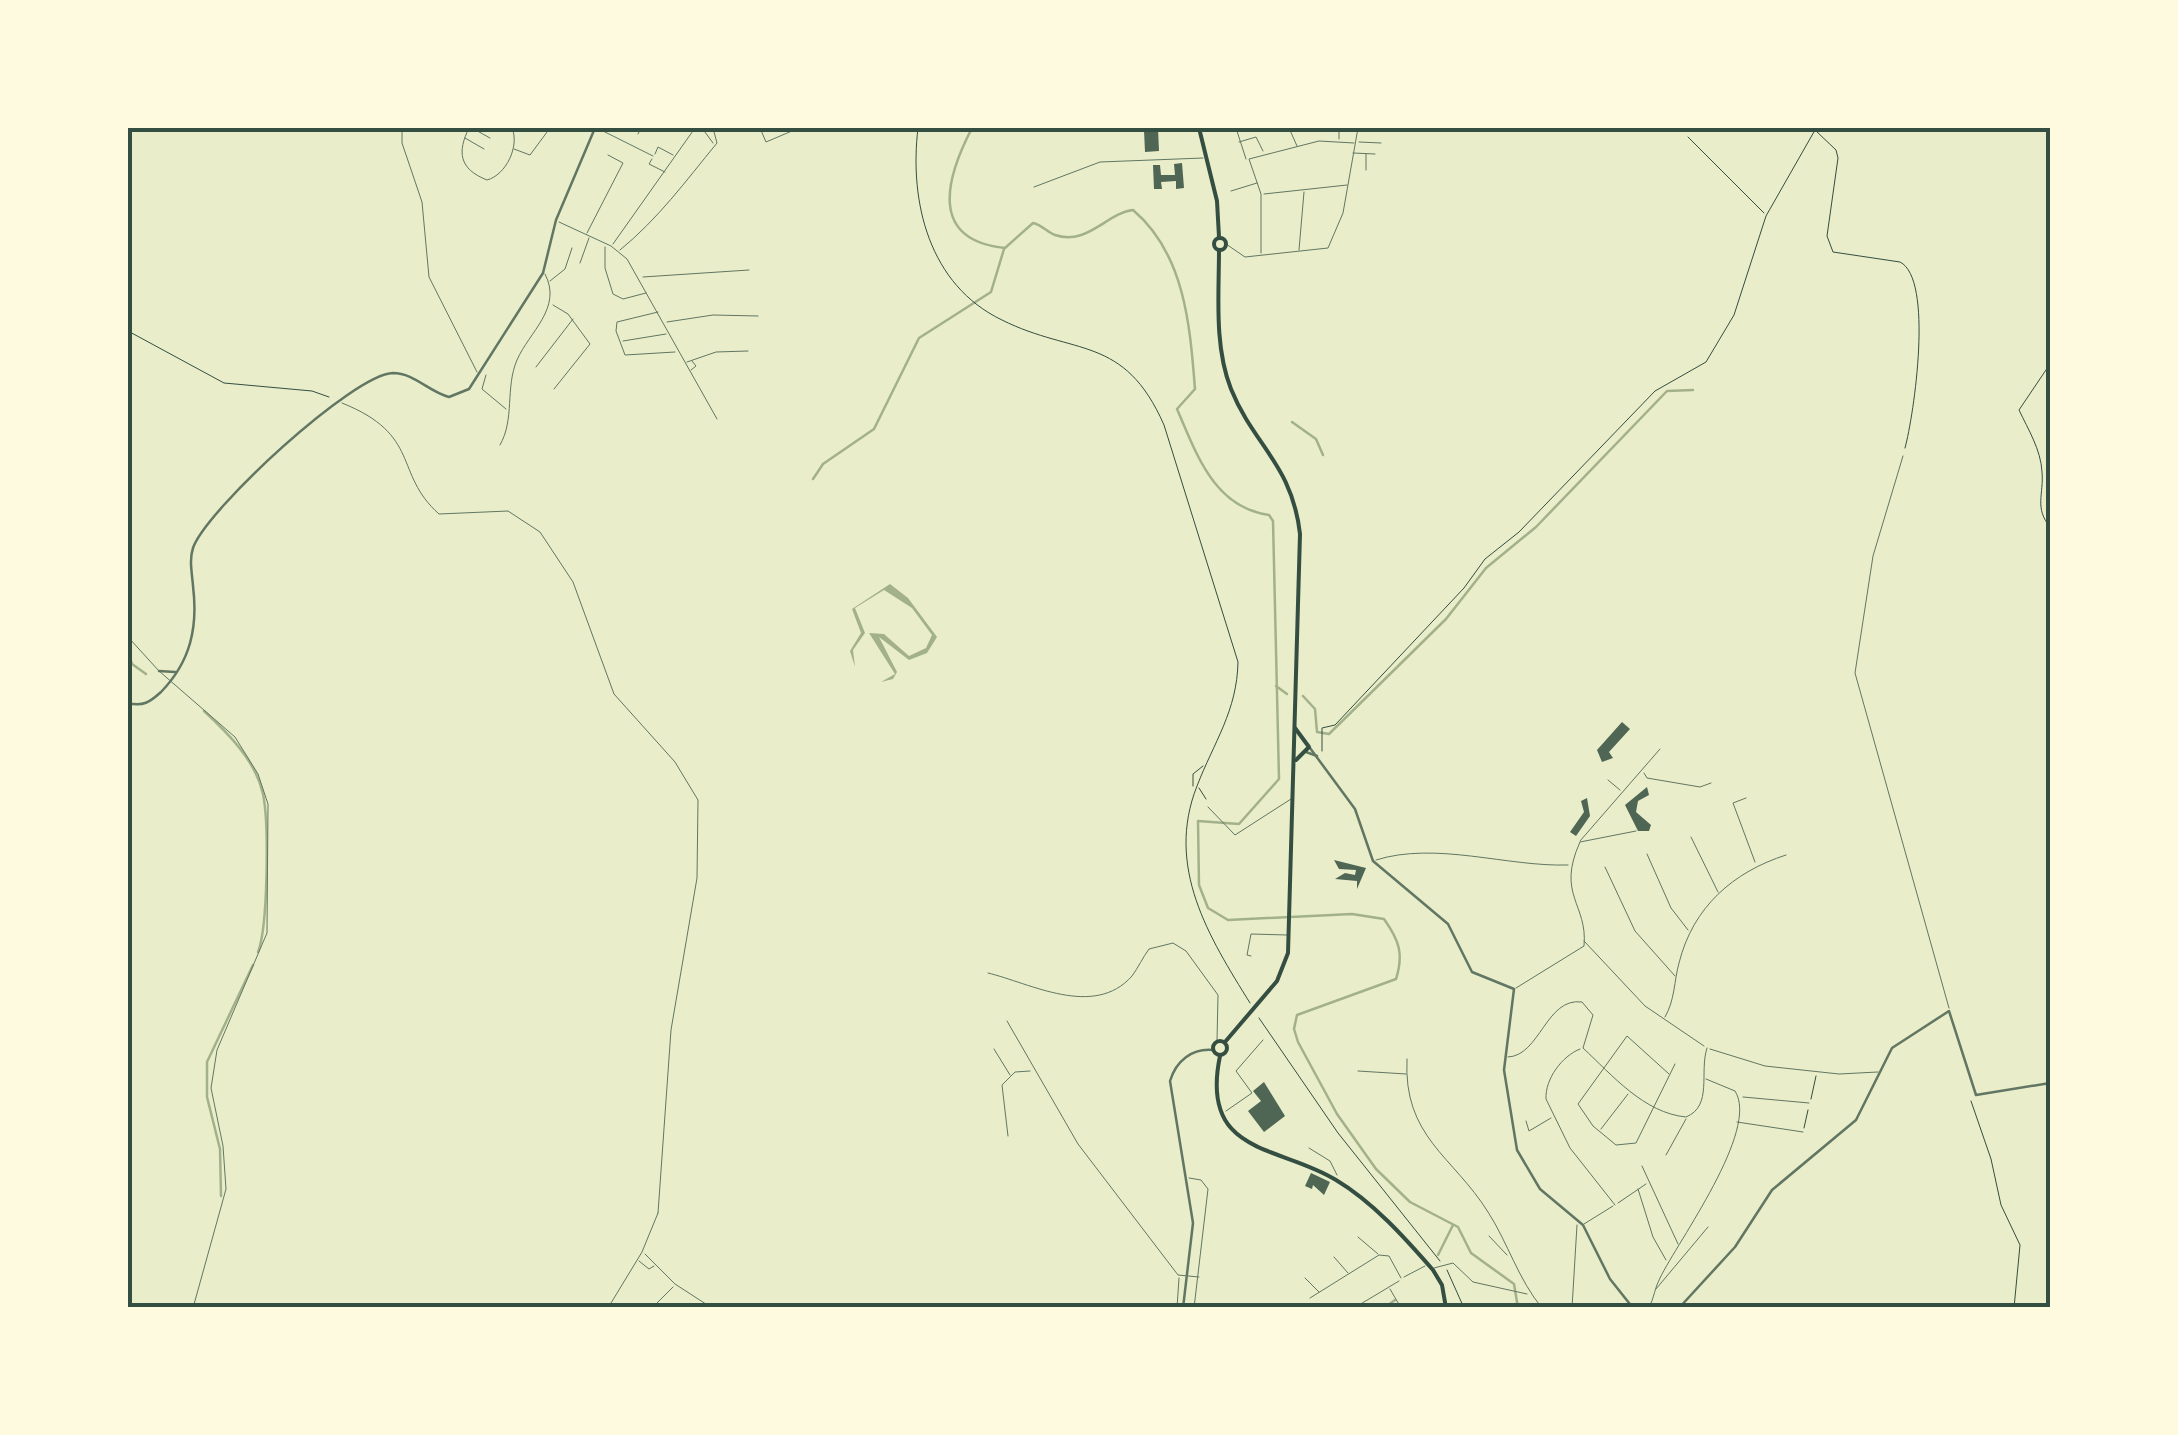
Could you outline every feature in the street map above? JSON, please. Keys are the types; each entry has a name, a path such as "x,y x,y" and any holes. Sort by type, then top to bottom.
{"main road":[{"path":"1198,128 1220,238 1226,244 1219,250"},
{"path":"1220,238 1214,242 1219,250 1220,339 1228,380 1238,405 1280,465 1295,501 1300,534 1294,718 1302,752"},
{"path":"1297,739 1302,752"},
{"path":"1225,1042 1282,972 1290,924 1294,765 1302,752"},
{"path":"1220,1056 1213,1050 1216,1041 1225,1042"},
{"path":"1225,1042 1227,1050 1220,1056 1218,1088 1224,1113 1236,1132 1256,1149 1335,1179 1428,1264 1442,1285 1446,1308"}],"street":[{"path":"402,128 402,143 422,202 430,278 480,374"},
{"path":"490,138 470,128 460,156 464,166 487,180 500,173 514,149 512,128"},
{"path":"514,149 530,154 550,128"},
{"path":"128,703 150,702 176,672 195,633 191,561 199,536 255,473 374,378 392,373 408,376 444,396 456,397 469,389 542,273 556,220 596,128 653,156"},
{"path":"638,134 641,128"},
{"path":"647,292 623,299 612,294 604,268 609,245 666,172 694,128"},
{"path":"702,128 714,146"},
{"path":"619,251 643,234 714,146 713,128"},
{"path":"760,128 766,142 799,128"},
{"path":"1236,128 1243,157 1249,159 1297,147 1380,143"},
{"path":"1288,128 1297,147"},
{"path":"1339,142 1340,128"},
{"path":"1226,244 1244,257 1319,252 1333,243 1349,184 1358,128"},
{"path":"1239,142 1256,137 1264,154"},
{"path":"464,138 484,149"},
{"path":"666,172 649,164 658,148 676,157"},
{"path":"1352,153 1375,154"},
{"path":"1366,154 1366,170"},
{"path":"580,263 588,235 623,163 608,155"},
{"path":"1034,186 1100,162 1206,158"},
{"path":"1249,159 1261,194 1261,256"},
{"path":"1232,191 1257,182"},
{"path":"1261,194 1349,184"},
{"path":"1298,254 1304,189"},
{"path":"556,220 619,251 640,279 717,419"},
{"path":"549,282 565,269 572,248"},
{"path":"640,279 749,270"},
{"path":"500,446 516,364 550,304 549,282 542,273"},
{"path":"550,304 573,320 590,344 554,389"},
{"path":"658,312 621,319 615,327 620,342 630,358 678,350"},
{"path":"664,323 713,314 758,316"},
{"path":"536,367 573,320"},
{"path":"620,342 668,333"},
{"path":"684,363 716,352 748,351"},
{"path":"688,370 696,367 691,360"},
{"path":"486,375 482,389 509,410"},
{"path":"340,402 373,417 395,437 422,496 439,514 508,512 540,532 573,582 614,694 675,762 698,800 697,878 671,1030 658,1212 638,1260 608,1308"},
{"path":"1903,456 1873,556 1854,672 1972,1091 1988,1096 2050,1083"},
{"path":"128,636 159,671 243,747 268,804 267,933 260,956 222,1032 213,1069 213,1104 224,1146 226,1189 219,1228 193,1308"},
{"path":"159,671 176,672"},
{"path":"1660,749 1580,842 1571,866 1571,899 1584,944 1634,996 1707,1048 1765,1066 1839,1074 1878,1072"},
{"path":"1302,752 1318,757 1355,809 1373,861 1448,924 1475,975 1514,989"},
{"path":"1642,770 1647,778 1700,787 1711,783"},
{"path":"1608,780 1623,792"},
{"path":"1731,798 1757,865"},
{"path":"1733,803 1746,798"},
{"path":"1208,807 1216,820 1238,834 1282,801 1293,799"},
{"path":"1580,842 1636,831"},
{"path":"1691,837 1718,892"},
{"path":"1373,861 1435,854 1540,867 1571,866"},
{"path":"1647,854 1671,908 1690,932"},
{"path":"1664,1020 1672,1004 1690,932 1718,892 1757,865 1786,854"},
{"path":"1605,867 1635,931 1676,976"},
{"path":"1250,956 1246,955 1251,934 1289,936"},
{"path":"988,973 1046,993 1098,993 1130,978 1149,949 1173,943 1186,950 1218,994 1216,1041"},
{"path":"1584,944 1514,989 1505,1057 1506,1095 1517,1150 1540,1188 1580,1227 1630,1307"},
{"path":"1505,1057 1521,1054 1549,1019 1577,1001 1593,1016 1583,1048 1566,1056 1546,1085 1546,1099 1570,1148 1614,1205"},
{"path":"1679,1308 1735,1248 1772,1190 1848,1130 1863,1110 1878,1072 1902,1038 1949,1011"},
{"path":"1007,1020 1078,1144 1180,1275 1177,1308"},
{"path":"1669,1074 1627,1036 1578,1104 1616,1145 1636,1143 1657,1108 1675,1064"},
{"path":"1224,1113 1252,1092 1236,1072 1264,1040"},
{"path":"1583,1048 1630,1092 1657,1108 1686,1117"},
{"path":"1666,1155 1684,1130 1686,1117 1703,1101 1707,1048"},
{"path":"994,1049 1010,1076"},
{"path":"1183,1308 1194,1240 1170,1081 1180,1061 1202,1050 1213,1050"},
{"path":"1407,1059 1406,1074 1416,1119 1431,1146 1485,1208 1542,1308"},
{"path":"1008,1136 1001,1089 1010,1076 1028,1069 1034,1072"},
{"path":"1358,1071 1406,1074"},
{"path":"1702,1078 1730,1086 1740,1097 1810,1103"},
{"path":"1600,1131 1630,1092"},
{"path":"1649,1308 1668,1263 1709,1193 1737,1122 1740,1097"},
{"path":"1526,1121 1530,1131 1553,1116"},
{"path":"1737,1122 1803,1132"},
{"path":"1309,1148 1337,1168 1335,1179"},
{"path":"1642,1166 1680,1246"},
{"path":"1186,1179 1201,1180 1208,1189 1194,1308"},
{"path":"1580,1227 1649,1182"},
{"path":"1638,1189 1653,1237 1668,1263"},
{"path":"1572,1308 1580,1227"},
{"path":"1656,1289 1708,1227"},
{"path":"1489,1236 1510,1255"},
{"path":"1358,1237 1379,1255 1389,1256 1402,1278"},
{"path":"642,1252 675,1284 712,1308"},
{"path":"1310,1298 1379,1255"},
{"path":"1334,1257 1348,1274"},
{"path":"638,1260 649,1268 656,1264"},
{"path":"1433,1270 1453,1263 1472,1282 1530,1292"},
{"path":"1354,1308 1428,1264"},
{"path":"1180,1275 1199,1278"},
{"path":"1306,1278 1319,1292"},
{"path":"652,1308 675,1284"},
{"path":"1389,1288 1401,1308"}],"path":[{"path":"918,128 915,165 926,235 946,272 970,298 1002,320 1105,356 1140,383 1154,401 1236,648 1236,694 1228,723 1196,788 1187,841 1190,884 1209,936 1252,1006"},
{"path":"1322,751 1322,728 1335,725 1464,588 1485,560 1532,519 1655,391 1706,362 1734,315 1766,216 1815,130 1836,150 1838,158 1827,236 1833,252 1900,262 1912,276 1918,312 1916,407 1903,456"},
{"path":"1688,137 1766,216"},
{"path":"128,331 224,383 316,392 340,402"},
{"path":"2050,364 2019,410 2036,444 2042,473 2038,500 2050,526"},
{"path":"1205,767 1200,764 1193,774 1192,786 1204,792 1208,807"},
{"path":"1257,1015 1338,1133 1442,1264 1464,1308"},
{"path":"1972,1091 1970,1100 1991,1159 2001,1206 2020,1245 2014,1308"}],"shaded area":[{"path":"890,584 908,598 937,637 927,653 909,660 879,637 897,672 893,679 881,682 895,674 869,633 884,634 909,656 926,648 932,635 912,608 884,590 855,608 865,633 853,650 855,667 850,651 861,633 852,609"}],"building":[{"path":"1158,128 1159,151 1145,152 1144,130"},
{"path":"1182,163 1184,188 1176,189 1176,181 1161,182 1162,189 1154,189 1153,165 1160,165 1161,175 1175,175 1174,164"},
{"path":"1622,722 1630,729 1609,752 1613,758 1602,762 1597,750"},
{"path":"1647,787 1649,795 1638,801 1636,812 1651,825 1649,831 1638,831 1625,805"},
{"path":"1587,798 1590,816 1576,836 1570,832 1584,812 1581,801"},
{"path":"1334,860 1366,868 1357,889 1357,881 1335,879 1345,873 1355,875 1356,870 1339,869"},
{"path":"1264,1082 1285,1116 1264,1132 1248,1111 1261,1101 1253,1091"},
{"path":"1311,1173 1330,1182 1324,1195 1313,1185 1312,1189 1305,1186"}],"waterway":[{"path":"972,128 951,186 954,220 964,233 980,243 1005,248 1033,223 1055,235 1077,236 1133,210 1164,248 1174,269 1187,316 1195,389 1177,409 1200,461 1221,490 1234,502 1269,515 1273,521 1279,779 1239,824 1198,821 1199,885 1208,908 1228,920 1352,914 1384,919 1399,948 1396,979 1297,1015 1294,1029 1298,1042 1337,1114 1376,1169 1410,1202 1458,1227 1471,1253 1514,1284 1518,1308"},
{"path":"813,479 823,464 874,429 919,338 991,292 1004,249"},
{"path":"1303,696 1315,709 1317,732 1329,734 1446,619 1486,568 1536,527 1667,391 1693,390"},
{"path":"1292,422 1316,439 1323,455"},
{"path":"128,652 132,664 146,674"},
{"path":"1276,686 1287,694"},
{"path":"204,711 248,759 263,794 266,874 258,952"},
{"path":"221,1196 220,1149 207,1097 207,1062 253,965"},
{"path":"1438,1255 1453,1225"},
{"path":"1384,1308 1395,1300"}]}
